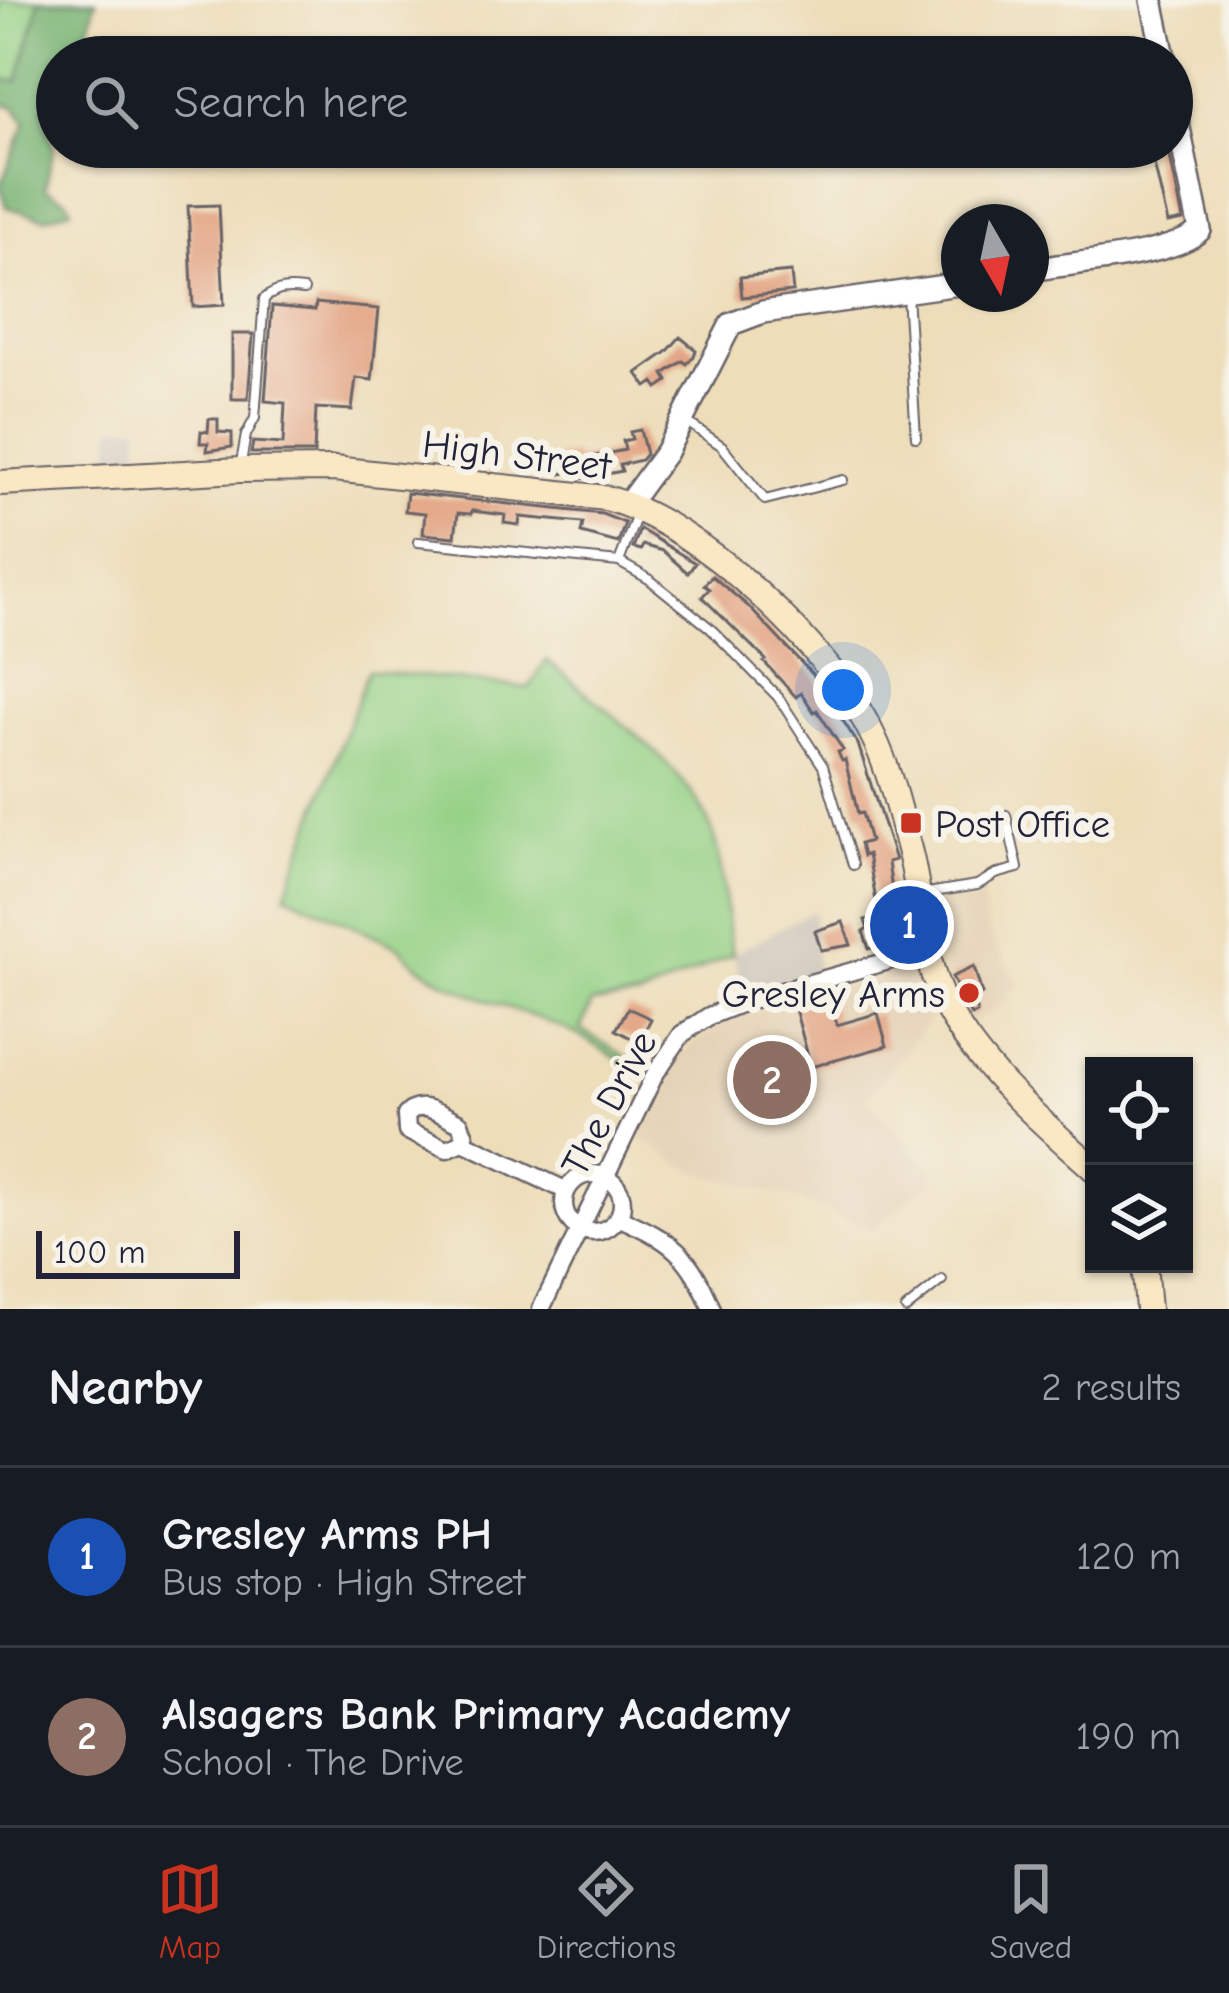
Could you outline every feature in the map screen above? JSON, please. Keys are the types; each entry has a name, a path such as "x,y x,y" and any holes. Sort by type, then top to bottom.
{"main road":[{"name":"High Street","path":"0,483 334,469 633,506 677,529 777,613 837,679 879,752 920,894 927,950 945,1005 998,1078 1090,1165"},
{"path":"1145,1273 1148,1309"}],"street":[{"path":"1153,0 1160,36"},
{"path":"1049,267 1167,249 1196,235 1200,220 1188,168"},
{"path":"633,506 666,452 722,335 743,316 941,287"},
{"name":"The Drive","path":"545,1308 579,1227 666,1052 694,1024 747,1001 927,950"},
{"path":"463,1142 566,1190"},
{"path":"584,1176 604,1178 621,1196 620,1218 601,1231 579,1227 564,1210 566,1190 584,1176"},
{"path":"620,1218 677,1246 712,1309"}],"lane":[{"path":"240,470 246,435 255,418 265,299 288,288 304,290"},
{"path":"907,292 916,437"},
{"path":"683,419 722,446 765,500 843,480"},
{"path":"619,562 633,506"},
{"path":"418,542 619,562 649,579 710,628 778,697 823,766 854,866"},
{"path":"920,894 977,885 1018,868 1006,815"},
{"path":"905,1309 942,1280"}],"shaded area":[{"path":"112,426 140,426 138,462 110,458"},
{"path":"981,893 988,930 1020,987 1008,994 1010,999 970,1023 948,981 934,901"},
{"path":"813,911 817,973 744,993 733,954"},
{"path":"920,965 935,1014 866,1099 938,1174 873,1230 800,1200 693,1171 638,1137 672,1062 722,1021"}],"green space":[{"path":"0,0 96,0 71,36 36,36 36,74 0,103"},
{"path":"40,0 96,0 87,36 36,36 36,168 50,168 45,188 66,199 72,208 46,218 6,207 0,186 26,122 15,107 0,104 0,79 18,81"},
{"path":"547,660 677,774 706,817 717,850 733,954 641,997 592,1003 580,1029 646,1069 643,1075 578,1035 459,989 399,947 286,894 368,670 529,688"}],"building":[{"path":"1155,168 1172,168 1183,220 1168,223"},
{"path":"219,205 224,305 193,307 188,206"},
{"path":"791,272 793,292 742,297 740,277"},
{"path":"316,303 379,309 372,380 356,378 352,410 316,408 314,453 251,453 253,442 283,444 285,403 265,401 272,306 315,310"},
{"path":"232,334 253,334 248,399 232,399"},
{"path":"680,337 696,350 694,356 664,374 668,381 658,388 654,382 647,387 637,373"},
{"path":"209,419 218,419 218,432 232,433 232,447 207,451 208,443 200,443 201,431 208,432"},
{"path":"640,430 646,454 620,465 622,471 580,479 577,471 561,474 557,458 574,454 575,460 625,450 623,441 632,439 630,432"},
{"path":"451,450 469,451 470,467 451,465"},
{"path":"407,493 602,514 625,523 618,543 581,533 583,523 520,517 519,525 504,523 505,515 472,511 458,513 455,537 423,534 425,513 405,511"},
{"path":"640,529 695,563 688,573 663,551 643,545 641,550 633,548"},
{"path":"712,576 748,606 814,676 858,744 895,860 888,862 893,898 876,901 868,854 863,856 860,844 870,841 845,760 838,752 843,750 817,710 801,693 796,697 702,597"},
{"path":"879,916 882,926 893,922 898,940 869,949 865,920"},
{"path":"843,922 851,945 821,950 815,931"},
{"name":"Gresley Arms","path":"974,967 982,994 973,999 977,1013 971,1016 952,977"},
{"path":"829,995 837,1025 878,1013 887,1046 811,1067 794,1005"},
{"path":"628,1008 651,1019 639,1042 616,1030"}],"place":[{"name":"Post Office","path":"911,823"},
{"name":"Gresley Arms PH","path":"909,925"},
{"name":"Gresley Arms","path":"969,993"},
{"name":"Alsagers Bank Primary Academy","path":"772,1080"}]}
